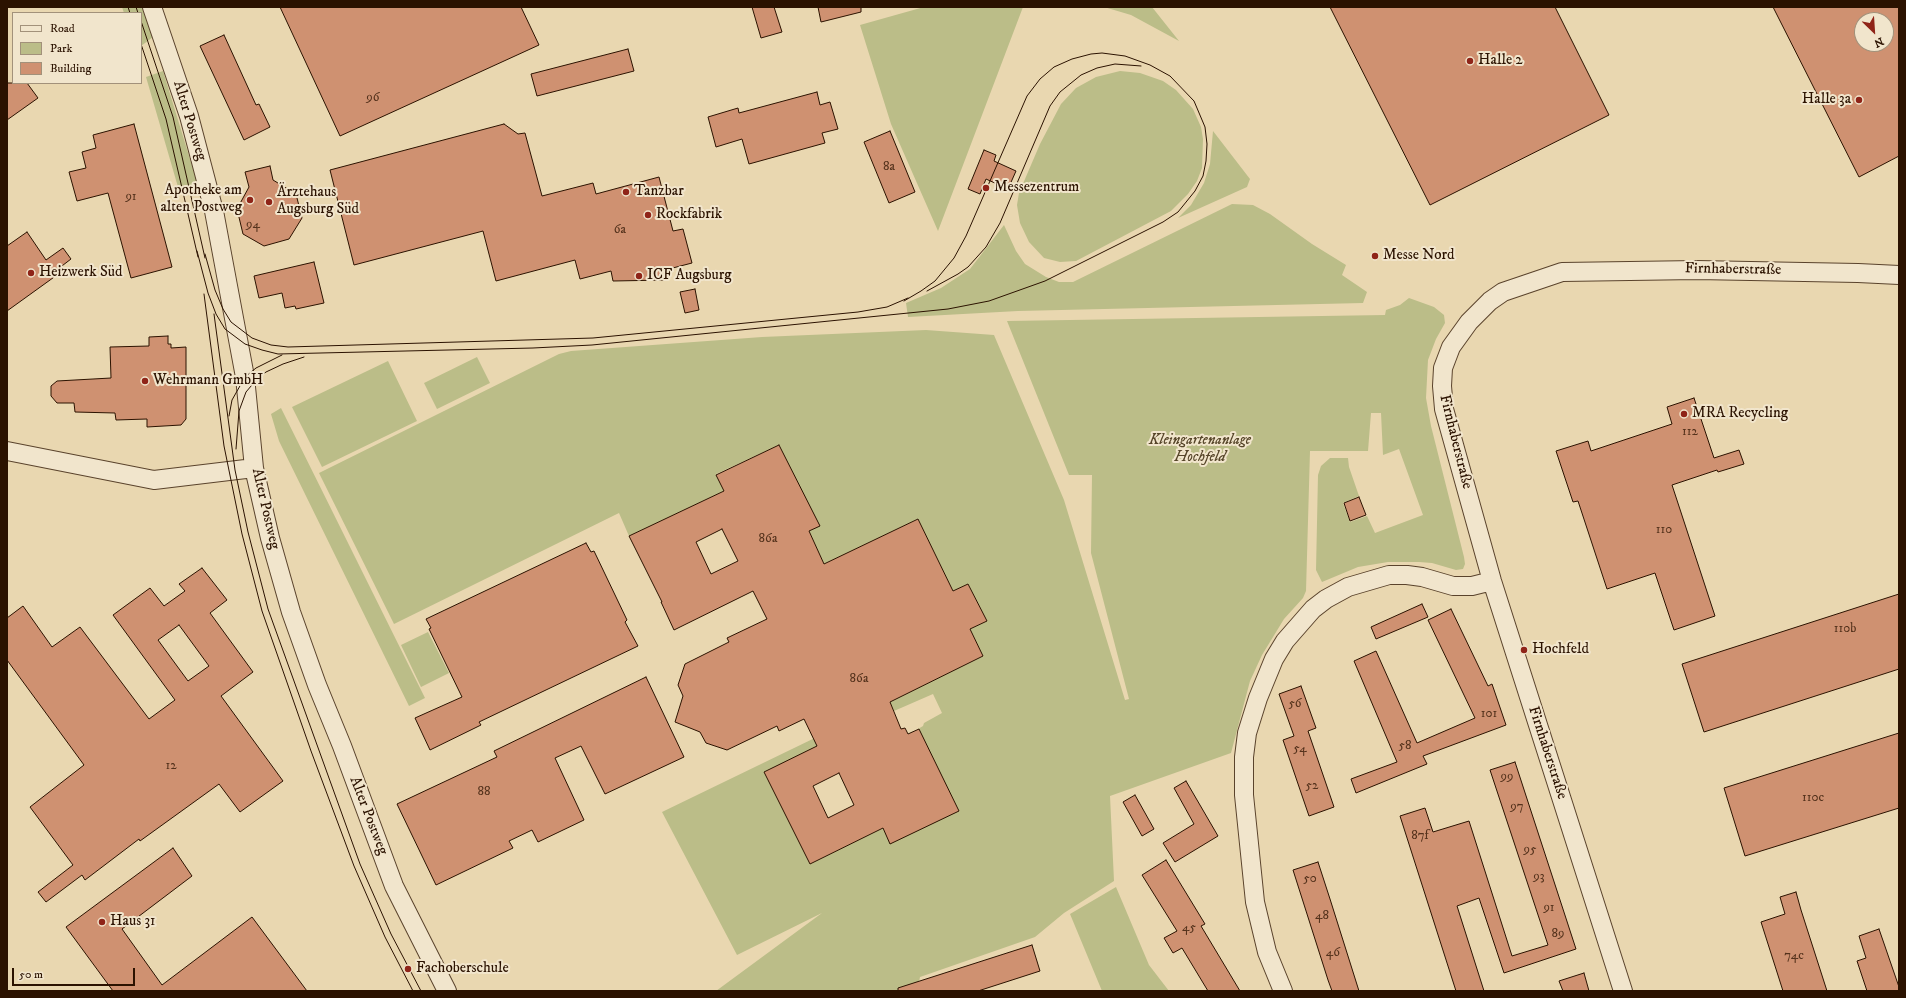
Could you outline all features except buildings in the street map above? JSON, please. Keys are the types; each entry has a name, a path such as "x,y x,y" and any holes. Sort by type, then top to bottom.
{"street":[{"name":"Alter Postweg","path":"152,7 189,116 214,211 244,372 254,468 270,538 291,612 317,685 342,746 394,886 447,991"},
{"name":"Firnhaberstraße","path":"1622,991 1492,581 1444,409 1442,386 1443,368 1451,347 1469,322 1490,301 1503,292 1562,272 1697,270 1842,272 1899,275"},
{"path":"7,451 154,480 254,468"},
{"path":"1283,991 1267,952 1256,909 1244,795 1244,757 1247,733 1258,698 1274,659 1285,641 1313,609 1326,599 1348,587 1389,575 1407,575 1453,586 1472,586 1492,581"}],"green space":[{"path":"122,7 142,7 153,37 142,45 142,12 124,12"},
{"path":"924,7 1023,7 938,231 891,124 860,25"},
{"path":"1104,7 1152,7 1179,41 1131,15"},
{"path":"163,71 197,182 188,188 178,187 146,77"},
{"path":"1120,71 1140,73 1163,81 1176,90 1193,109 1201,127 1203,139 1202,168 1197,181 1188,194 1171,211 1076,261 1060,262 1044,258 1029,242 1020,223 1017,205 1019,193 1040,144 1061,104 1076,88 1096,77"},
{"path":"1213,131 1250,179 1247,187 1178,218 1191,205 1204,183 1210,164"},
{"path":"1232,204 1253,205 1270,214 1312,244 1346,265 1342,275 1367,292 1363,303 1018,311 908,317 906,303 941,288 970,269 1004,225 1016,251 1025,264 1046,277 1059,282 1073,282"},
{"name":"Kleingartenanlage Hochfeld","path":"1409,298 1434,307 1444,315 1445,323 1436,339 1428,360 1426,398 1431,426 1464,557 1465,564 1463,569 1456,570 1432,563 1388,562 1358,567 1322,582 1316,570 1318,475 1321,466 1330,458 1348,458 1349,467 1359,496 1343,503 1350,522 1367,516 1375,533 1423,515 1399,449 1383,455 1381,413 1371,413 1368,451 1310,451 1306,591 1303,598 1284,619 1262,655 1250,681 1231,753 1110,796 1114,881 1064,913 1035,937 920,977 917,991 716,991 822,913 737,955 662,812 823,734 827,742 764,772 810,864 883,828 959,811 918,729 923,726 924,723 942,713 933,694 894,711 890,702 983,656 970,629 987,621 968,584 953,591 918,519 824,564 809,531 779,445 716,474 724,491 629,536 619,513 394,624 319,473 559,354 571,351 762,337 926,330 994,335 1064,500 1125,700 1129,699 1091,553 1092,475 1069,475 1007,321 1385,315 1386,310 1400,305"},
{"path":"477,357 490,383 437,409 424,383"},
{"path":"388,361 417,421 322,467 292,407"},
{"path":"281,408 425,698 409,706 279,441 271,414"},
{"path":"428,632 449,673 421,687 401,645"},
{"path":"1116,887 1149,965 1169,991 1102,991 1070,914"}],"tram line":[{"path":"128,7 130,12"},
{"path":"136,7 138,12"},
{"path":"142,24 173,117 205,258"},
{"path":"142,47 166,119 198,257"},
{"path":"197,251 208,293 216,314 225,329 245,344 278,354 533,348 592,345 948,309 989,301 1045,281 1163,222 1178,212 1195,191 1203,176 1206,161 1207,144 1205,127 1194,101 1170,76 1150,65 1125,56 1102,53 1091,54 1072,59 1054,67 1040,79 1027,96 966,236 954,258 935,281 904,301"},
{"path":"927,291 968,267 986,247 1000,223 1050,106 1060,92 1081,75 1097,68 1115,64 1141,66"},
{"path":"205,254 215,290 223,309 231,322 252,338 271,345 288,347 593,338 858,312 887,307 908,298"},
{"path":"204,294 224,446 242,534 262,611 311,751 354,866 385,937 413,991"},
{"path":"214,314 235,470 248,532 268,609 360,864 391,934 421,991"},
{"path":"229,416 232,400 245,377 256,368 282,355"},
{"path":"236,449 239,411 246,392 257,379 266,372 304,357"}],"place":[{"name":"Halle 2","path":"1470,61"},
{"name":"Halle 3a","path":"1859,100"},
{"name":"Messezentrum","path":"986,188"},
{"name":"Tanzbar","path":"626,192"},
{"name":"Apotheke am alten Postweg","path":"250,200"},
{"name":"Ärztehaus Augsburg Süd","path":"269,202"},
{"name":"Rockfabrik","path":"648,215"},
{"name":"Messe Nord","path":"1375,256"},
{"name":"Heizwerk Süd","path":"31,273"},
{"name":"ICF Augsburg","path":"639,276"},
{"name":"Wehrmann GmbH","path":"145,381"},
{"name":"MRA Recycling","path":"1684,414"},
{"name":"Hochfeld","path":"1524,650"},
{"name":"Haus 31","path":"102,922"},
{"name":"Fachoberschule","path":"408,969"}]}
